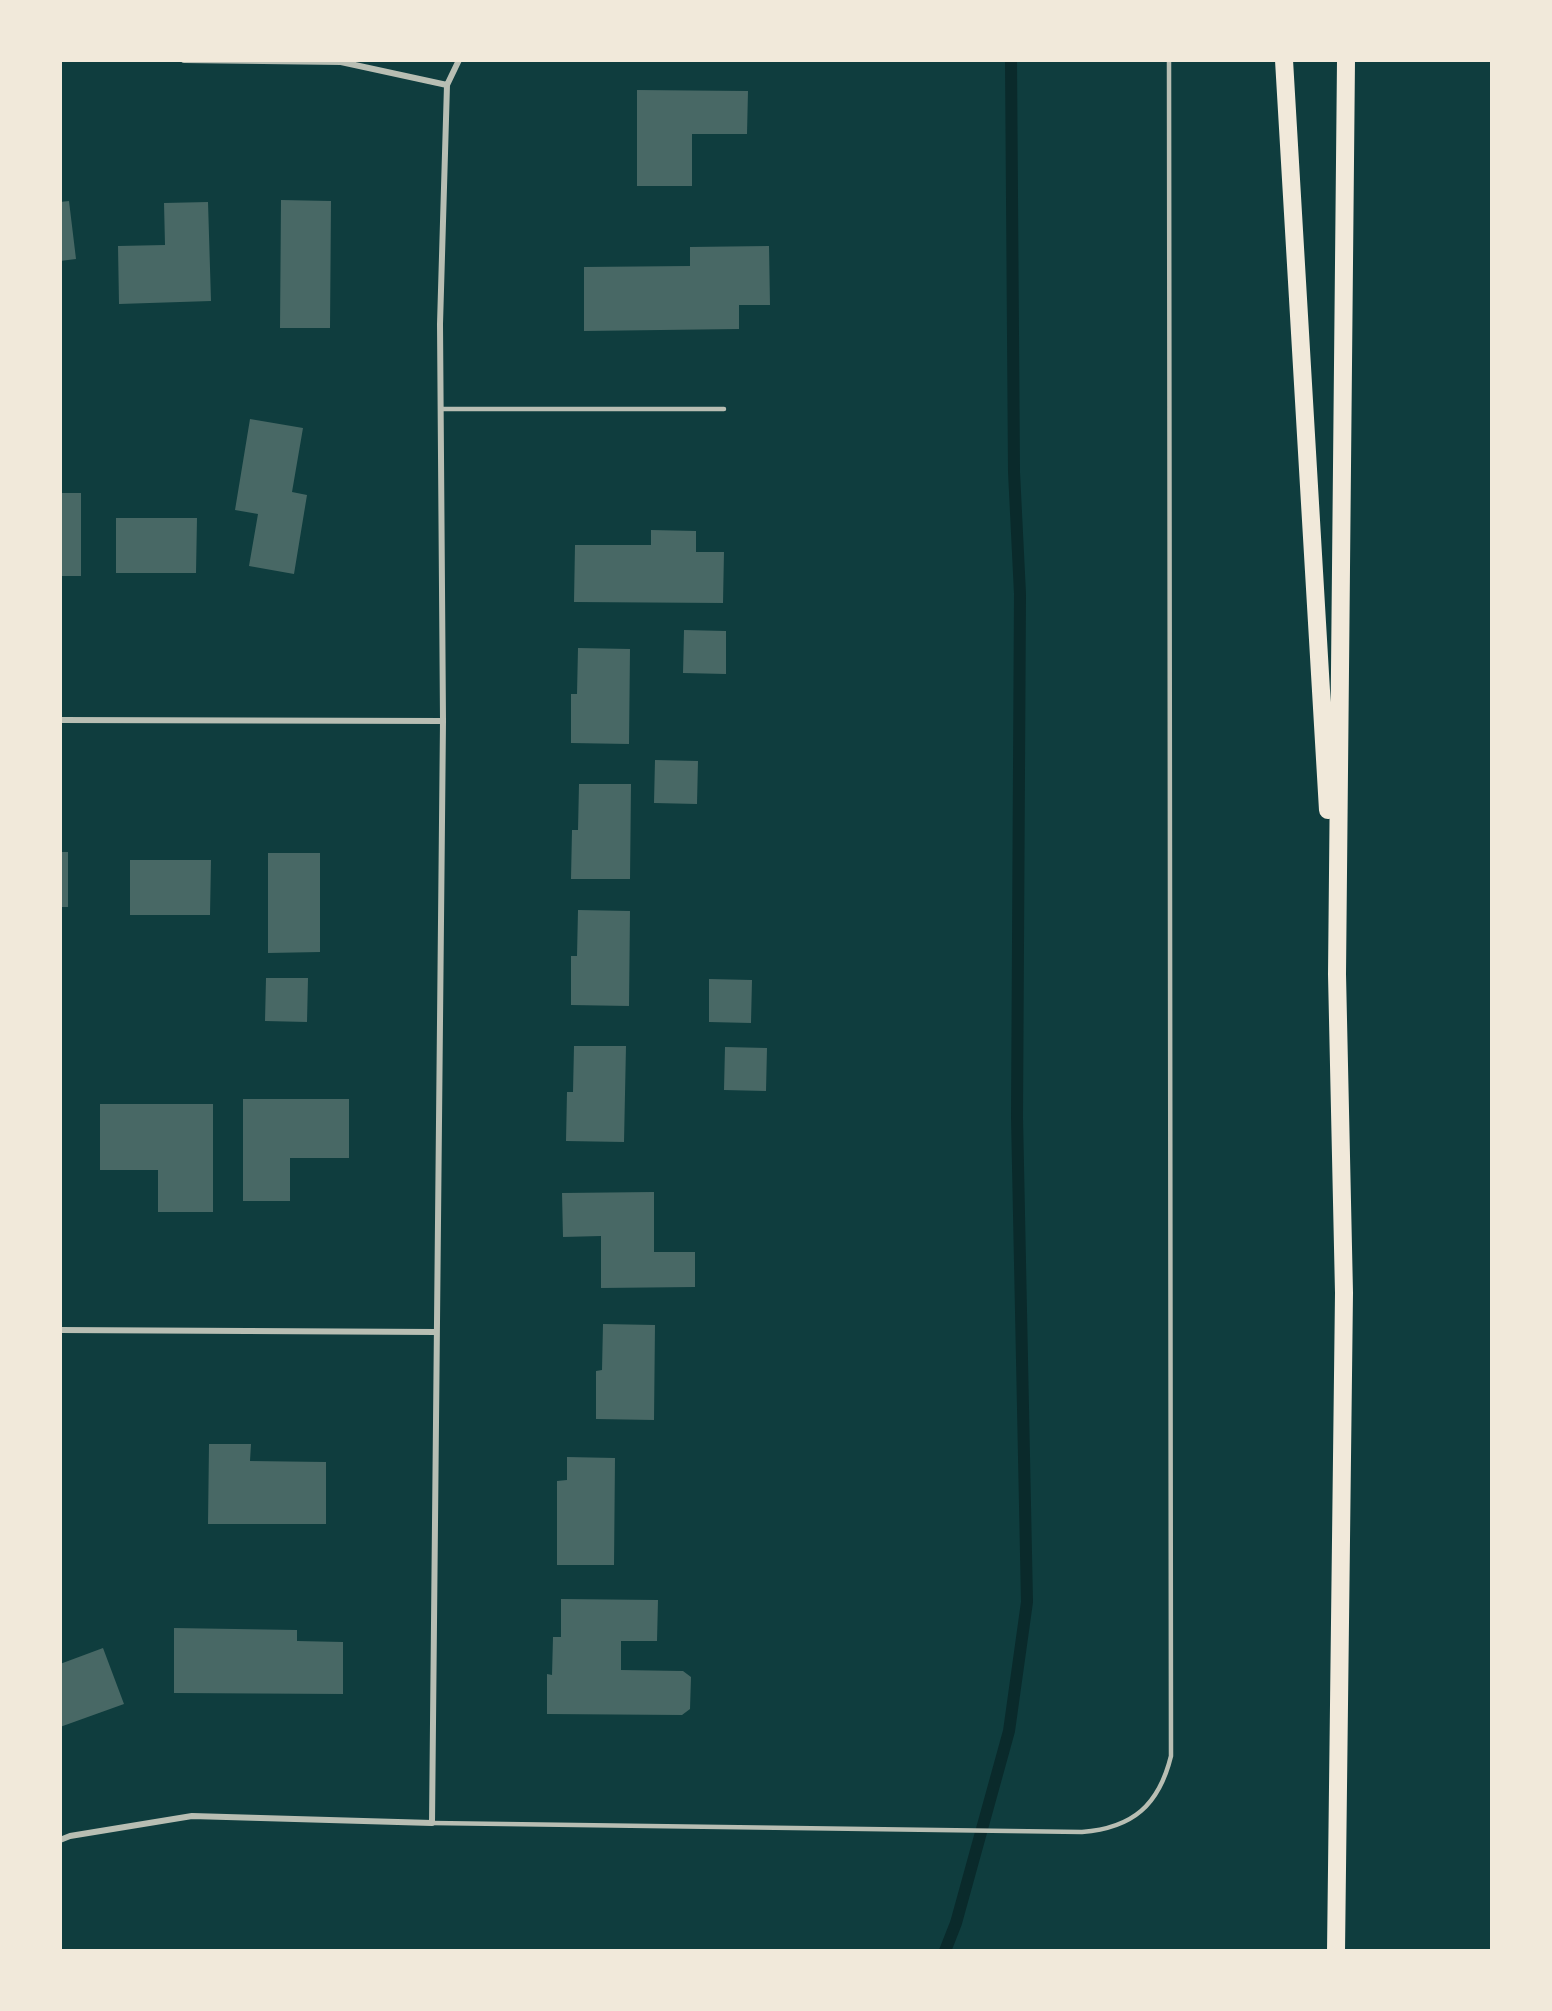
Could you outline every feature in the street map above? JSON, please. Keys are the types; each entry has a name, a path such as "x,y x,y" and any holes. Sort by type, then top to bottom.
{"highway":[{"path":"1284,60 1337,974"},
{"path":"1336,1951 1344,1293 1337,974 1346,60"}],"street":[{"path":"184,60 341,62 447,85"},
{"path":"60,1840 70,1836 192,1816 432,1823 443,721 440,324 447,85 459,60"},
{"path":"60,720 443,721"},
{"path":"60,1330 436,1332"}],"lane":[{"path":"432,1823 1082,1832 1118,1826 1147,1806 1166,1777 1171,1756 1169,60"},
{"path":"441,409 724,409"}],"building":[{"path":"637,90 748,91 747,134 692,134 692,186 637,186"},
{"path":"281,200 331,201 330,328 280,328"},
{"path":"69,201 76,259 60,261 60,202"},
{"path":"208,202 211,301 119,304 118,246 165,245 164,203"},
{"path":"769,246 770,305 739,305 739,329 584,331 584,267 690,266 690,247"},
{"path":"250,419 303,428 292,492 307,495 294,574 249,566 258,514 235,510"},
{"path":"60,493 81,493 81,576 60,576"},
{"path":"116,518 197,518 196,573 116,573"},
{"path":"651,530 696,531 696,552 724,552 723,603 574,602 575,545 651,545"},
{"path":"684,630 726,631 726,674 683,673"},
{"path":"578,648 630,649 629,744 571,743 571,694 577,694"},
{"path":"655,760 698,761 697,804 654,803"},
{"path":"579,784 631,784 630,879 571,879 572,830 578,830"},
{"path":"60,852 68,852 68,907 60,907"},
{"path":"268,853 320,853 320,952 268,953"},
{"path":"130,860 211,860 210,915 130,915"},
{"path":"578,910 630,911 629,1006 571,1005 571,956 577,956"},
{"path":"266,978 308,978 307,1022 265,1021"},
{"path":"709,979 752,980 751,1023 709,1022"},
{"path":"574,1046 626,1046 624,1142 566,1141 567,1092 573,1092"},
{"path":"725,1047 767,1048 766,1091 724,1090"},
{"path":"243,1099 349,1099 349,1158 290,1158 290,1201 243,1201"},
{"path":"100,1104 213,1104 213,1212 158,1212 158,1170 100,1170"},
{"path":"654,1192 654,1252 695,1252 695,1287 601,1288 601,1236 563,1237 562,1193"},
{"path":"603,1324 655,1325 654,1420 596,1419 596,1371 602,1370"},
{"path":"209,1444 251,1444 250,1461 326,1462 326,1524 208,1524"},
{"path":"567,1457 615,1458 614,1565 557,1565 557,1481 567,1480"},
{"path":"561,1599 658,1600 657,1641 621,1641 621,1670 683,1671 691,1677 690,1709 682,1715 547,1714 547,1674 552,1675 553,1637 561,1637"},
{"path":"174,1628 297,1630 297,1641 343,1642 343,1694 174,1693"},
{"path":"103,1648 124,1704 60,1727 60,1664"}],"waterway":[{"path":"945,1951 956,1923 1009,1731 1027,1602 1017,1117 1020,594 1014,472 1011,60"}]}
